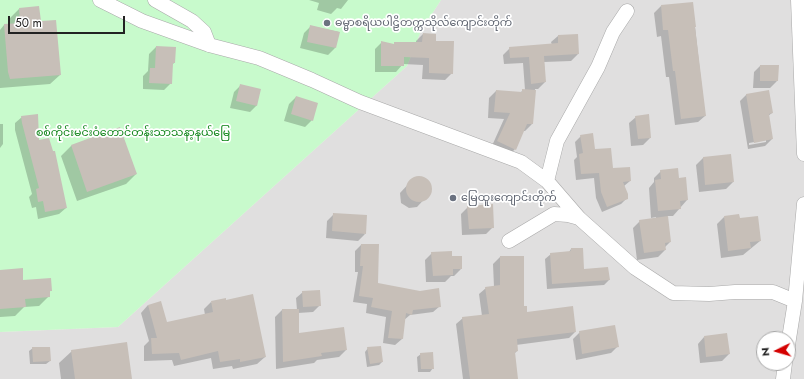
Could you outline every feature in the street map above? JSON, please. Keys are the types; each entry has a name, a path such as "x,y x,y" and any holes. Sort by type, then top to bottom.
{"street":[{"path":"100,0 142,21 209,45 259,58 360,102 521,162 547,181 579,218 635,268 673,293 709,294 773,292 795,301"},
{"path":"155,0 192,21 204,32 209,45"},
{"path":"798,0 804,154"},
{"path":"547,181 557,141 598,67 613,32 627,11"},
{"path":"790,331 795,301 804,204"},
{"path":"509,241 554,214 568,215 579,218"}],"shaded area":[{"path":"441,0 804,0 804,379 0,379 0,332 118,327 407,66 421,31"}],"green space":[{"name":"စစ်ကိုင်းမင်းဝံတောင်တန်းသာသနာ့နယ်မြေ","path":"0,0 441,0 421,31 407,66 118,327 0,332"}],"building":[{"path":"693,2 706,116 681,119 668,30 663,30 661,5"},
{"path":"39,6 41,21 56,20 61,75 10,79 8,72 4,24 20,23 19,8"},
{"path":"310,25 340,32 336,48 307,42"},
{"path":"423,33 436,34 436,41 454,41 453,74 429,73 429,58 404,57 404,66 381,66 381,41 394,44 394,42 422,42"},
{"path":"578,34 579,54 544,56 546,82 531,84 529,57 510,58 509,47 558,43 558,35"},
{"path":"156,46 176,47 175,63 173,63 172,84 149,83 150,68 155,68"},
{"path":"760,65 779,65 778,81 760,81"},
{"path":"240,84 261,89 257,106 236,101"},
{"path":"522,89 536,90 533,124 527,124 516,150 497,141 510,113 494,112 496,90 522,92"},
{"path":"769,90 773,113 769,114 773,139 754,143 746,94"},
{"path":"296,96 318,103 313,121 291,114"},
{"path":"38,114 39,140 49,138 53,151 55,151 67,208 45,212 43,201 38,202 36,189 39,188 21,116"},
{"path":"649,114 651,138 638,139 635,116"},
{"path":"120,127 137,174 87,192 71,145"},
{"path":"593,133 595,149 611,148 613,168 630,167 631,181 623,182 628,194 628,199 607,207 601,192 599,173 581,174 579,154 583,153 580,135"},
{"path":"731,154 734,182 705,185 703,157"},
{"path":"678,168 679,178 686,177 688,200 680,201 681,209 658,211 655,180 661,179 660,170"},
{"path":"419,176 428,180 432,189 428,198 419,202 410,198 406,189 410,180"},
{"path":"493,204 494,228 469,229 467,206"},
{"path":"333,213 367,215 366,234 332,231"},
{"path":"739,214 740,218 758,216 761,241 750,242 751,248 728,251 724,216"},
{"path":"668,216 671,242 665,243 666,250 644,253 639,220"},
{"path":"361,244 379,244 378,283 420,291 439,288 441,307 413,310 412,315 406,313 403,339 388,338 392,311 371,307 373,298 359,296 363,266 360,266"},
{"path":"571,248 583,248 584,269 608,267 610,280 552,284 550,253 571,251"},
{"path":"452,251 452,256 462,256 462,269 453,269 453,275 433,276 431,252"},
{"path":"500,256 524,256 524,306 527,306 527,312 573,306 576,332 517,339 518,351 515,352 518,379 470,379 462,317 489,314 485,287 500,285"},
{"path":"23,268 23,280 51,278 52,291 50,291 50,297 25,299 26,307 0,309 0,270"},
{"path":"320,290 321,306 303,307 302,291"},
{"path":"253,294 266,357 240,362 240,359 220,362 218,351 181,360 179,353 152,354 151,338 157,338 148,305 161,301 167,322 213,312 211,301 226,298 226,300"},
{"path":"282,309 299,309 299,333 344,327 347,350 321,353 322,356 283,362"},
{"path":"615,325 619,347 582,354 579,331"},
{"path":"727,333 730,354 706,357 704,336"},
{"path":"127,342 132,379 75,379 71,350"},
{"path":"381,346 383,362 370,364 367,347"},
{"path":"32,347 50,347 51,361 33,362"},
{"path":"433,352 434,369 421,369 420,353"}],"place":[{"name":"ဓမ္မာစရိယပါဠိတက္ကသိုလ်ကျောင်းတိုက်","path":"327,23"},
{"name":"မြေထူးကျောင်းတိုက်","path":"453,198"}]}
